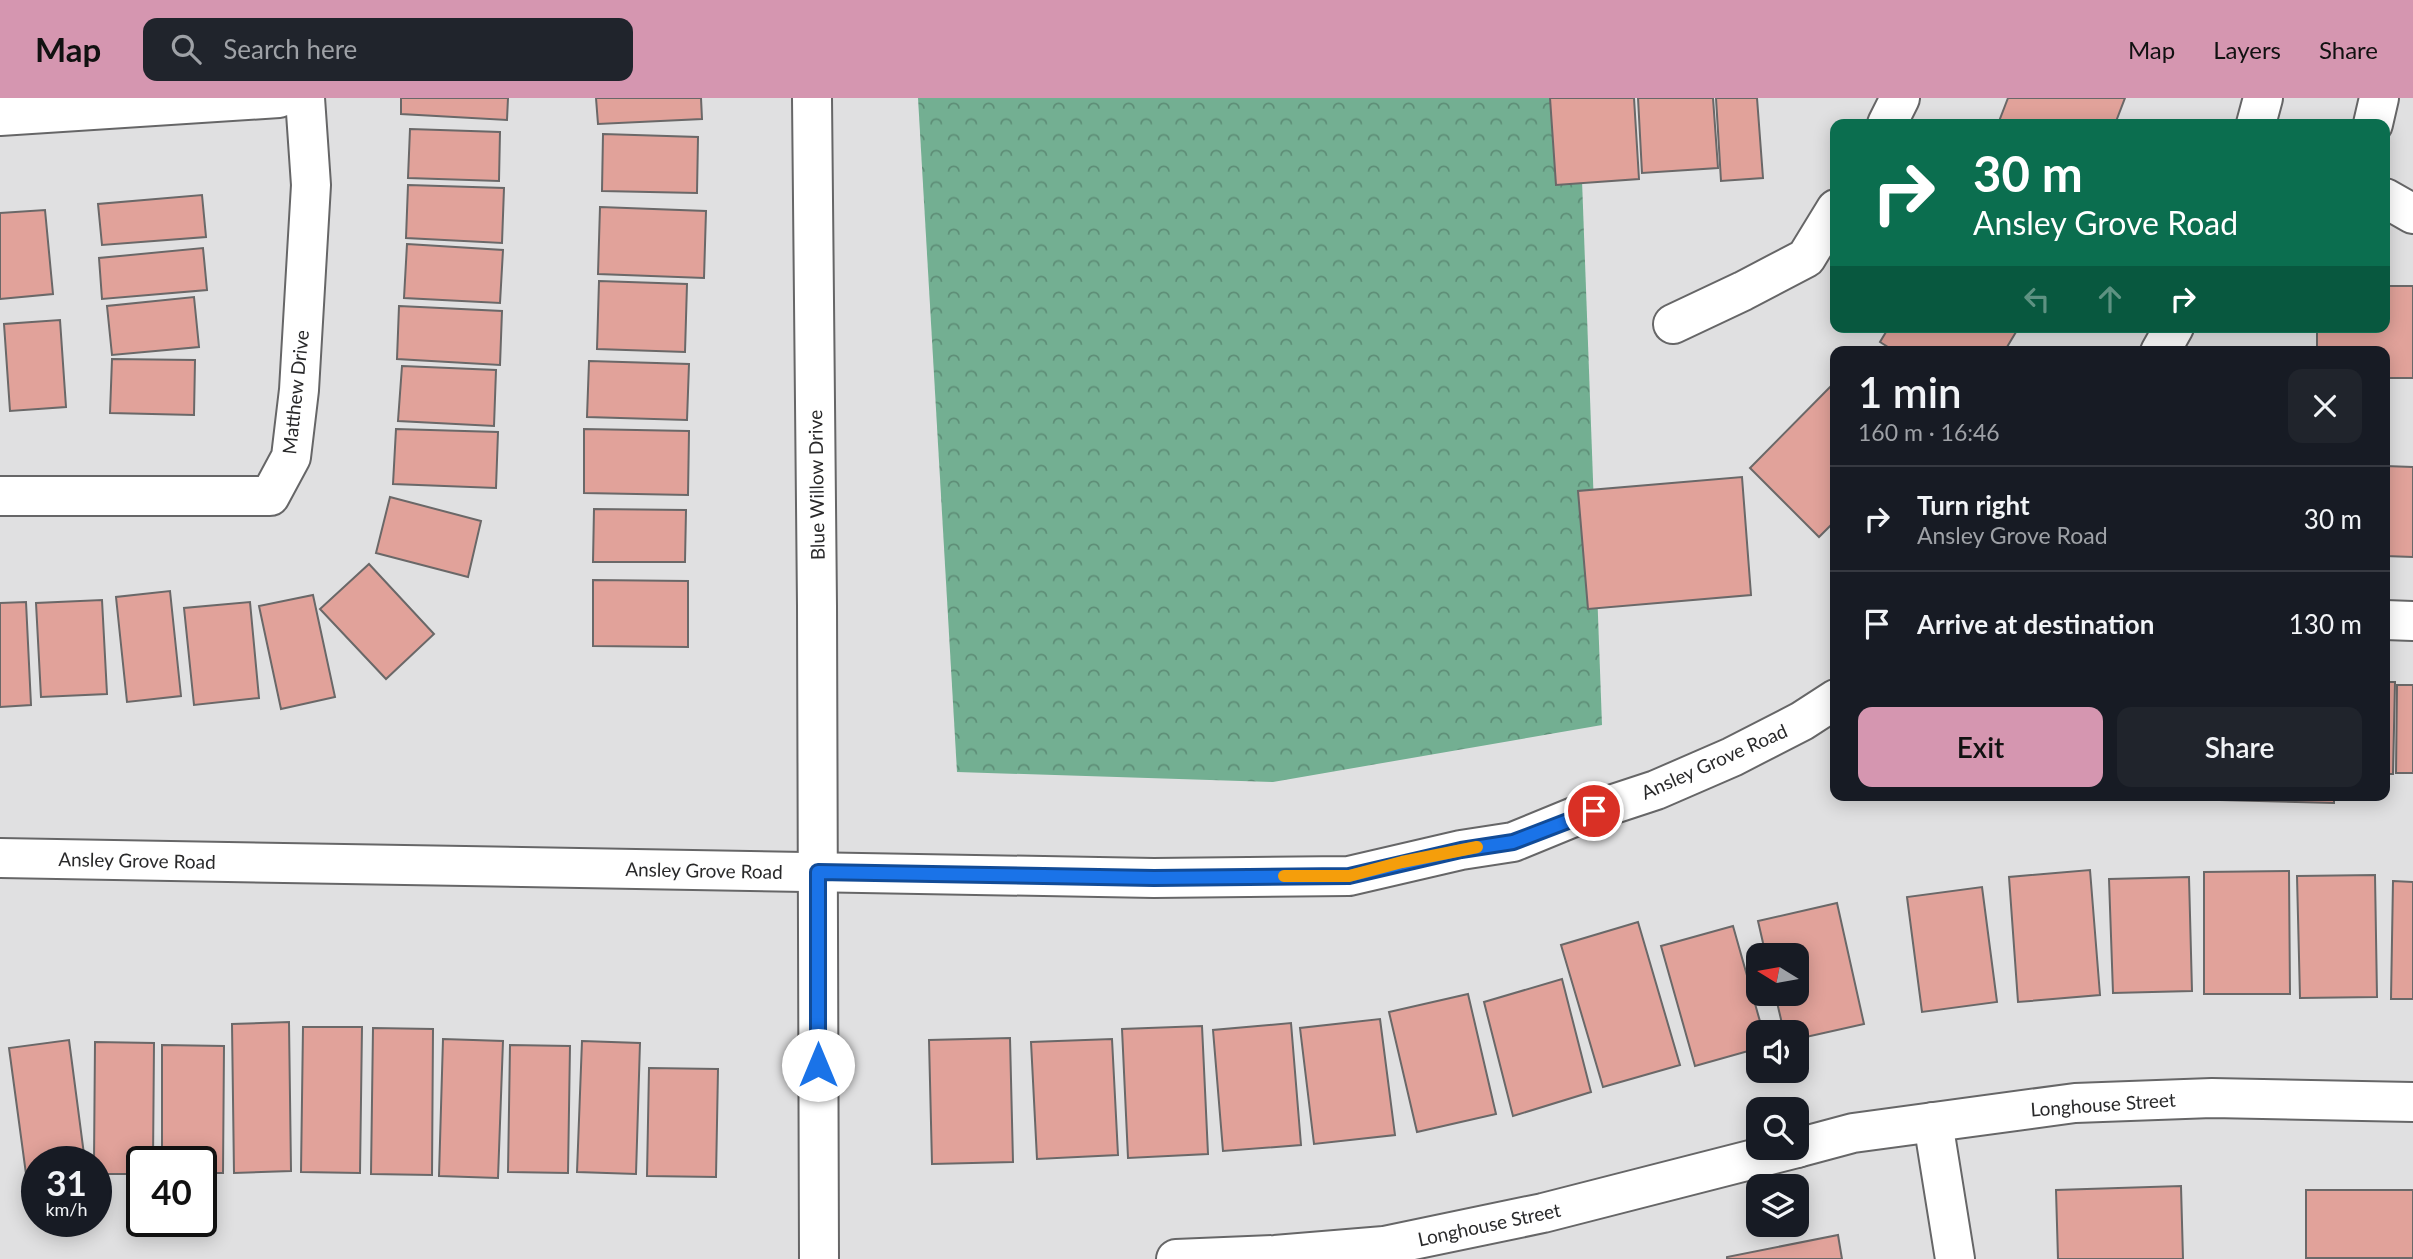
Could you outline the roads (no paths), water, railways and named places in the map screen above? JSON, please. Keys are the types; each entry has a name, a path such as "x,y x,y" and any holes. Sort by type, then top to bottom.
{"street":[{"path":"0,116 279,98"},
{"name":"Matthew Drive","path":"0,496 270,496 291,457 299,390 311,186 305,98"},
{"name":"Blue Willow Drive","path":"812,98 819,1259"},
{"path":"1890,119 1900,98"},
{"path":"2257,119 2263,98"},
{"path":"2374,119 2379,98"},
{"path":"2390,201 2413,214"},
{"path":"1674,324 1806,258 1830,219"},
{"path":"2390,620 2413,621"},
{"name":"Ansley Grove Road","path":"0,858 1154,878 1349,876 1449,852 1513,842 1574,817 1656,790 1790,727 1830,703"},
{"name":"Longhouse Street","path":"1809,1145 1853,1133 2075,1103 2213,1098 2413,1102"},
{"path":"1933,1122 1955,1259"},
{"name":"Longhouse Street","path":"1176,1259 1385,1252 1750,1160"}]}
